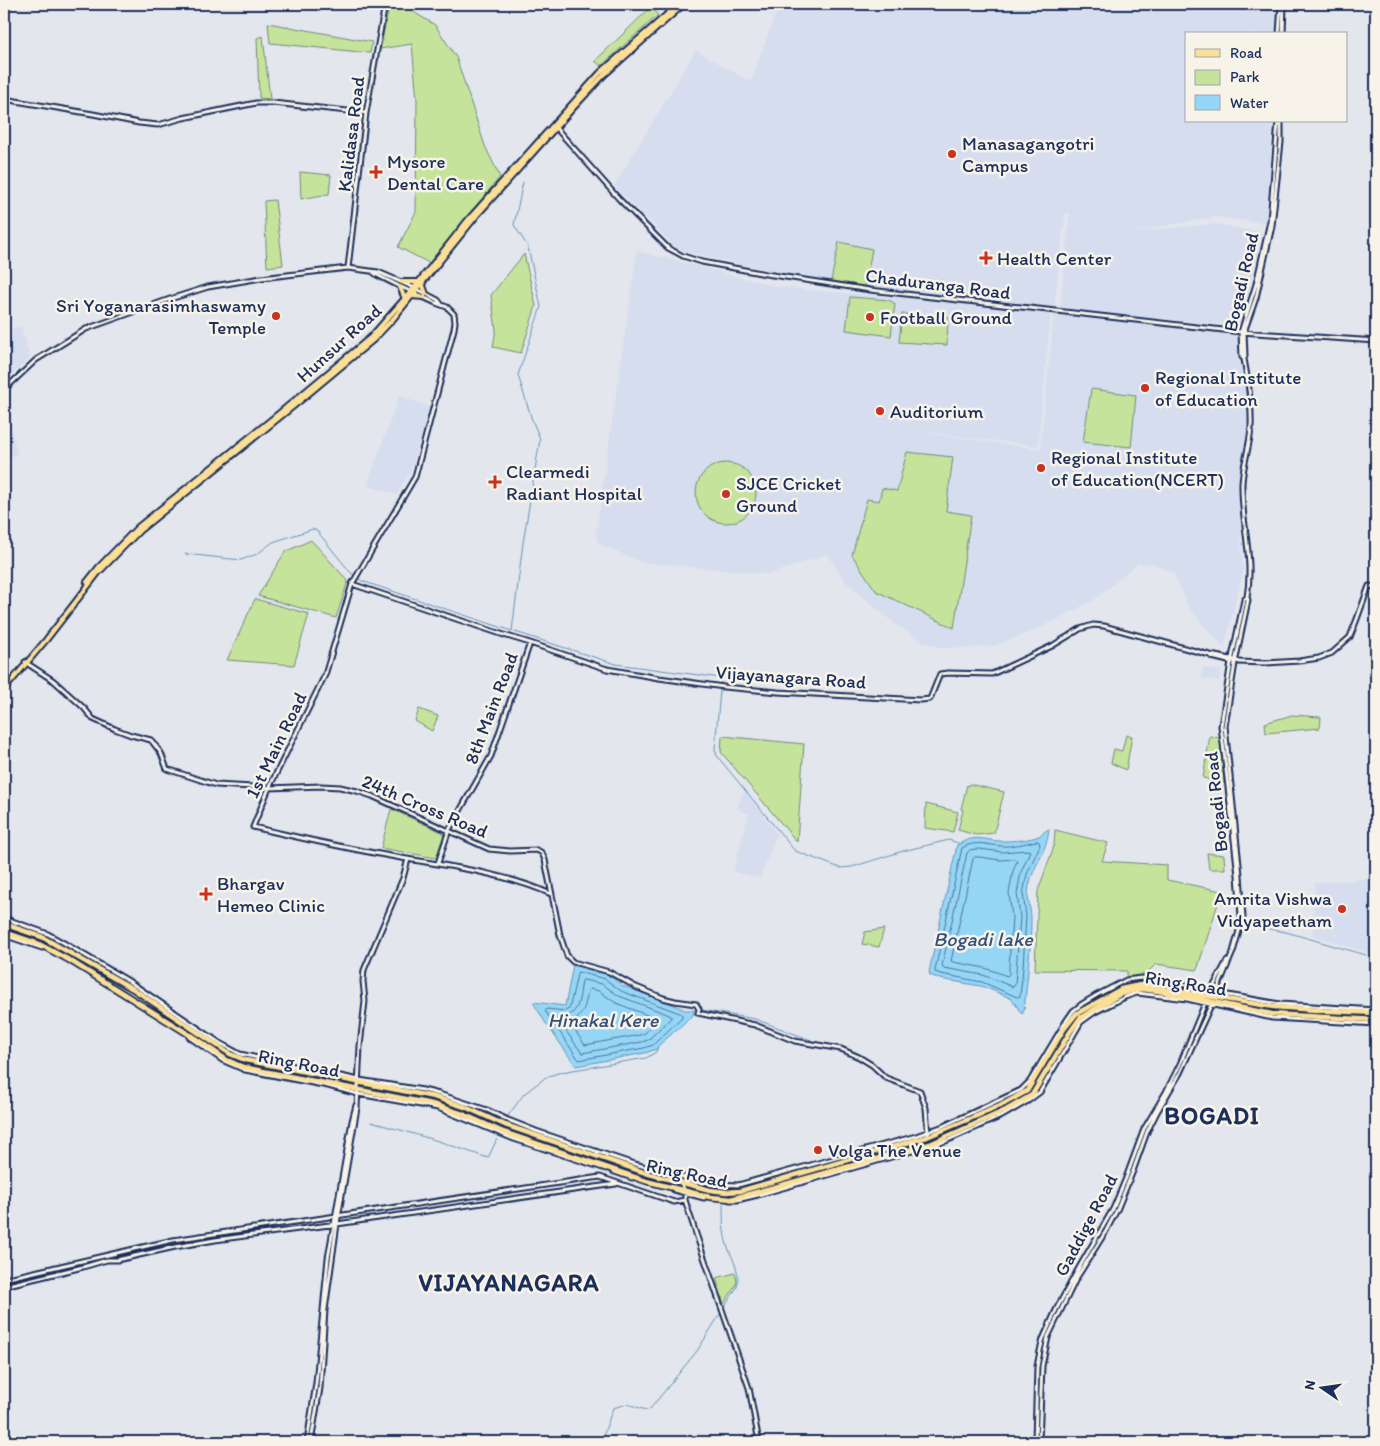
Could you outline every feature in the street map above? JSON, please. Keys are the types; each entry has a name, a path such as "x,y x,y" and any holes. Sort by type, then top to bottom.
{"highway":[{"name":"Ring Road","path":"4,924 42,937 133,989 230,1054 256,1063 359,1081 434,1097 465,1107 514,1128 648,1174 710,1190 726,1192 740,1191 928,1134 1000,1106 1027,1091 1064,1029 1076,1014 1122,989 1140,985 1208,998"},
{"name":"Ring Road","path":"4,933 39,944 70,960 227,1060 243,1067 358,1092 432,1104 462,1114 494,1129 646,1181 685,1192 731,1199 930,1144 1006,1111 1032,1095 1080,1018 1120,994 1131,990 1141,989 1267,1004 1376,1011"},
{"name":"Ring Road","path":"1214,999 1258,1013 1376,1020"}],"main road":[{"name":"Hunsur Road","path":"26,662 99,567 138,526 371,337 405,298 414,291 468,220 555,127 600,73 679,4"},
{"path":"555,127 604,75 684,4"},
{"path":"405,298 401,284 420,283 425,296"},
{"path":"4,688 98,573 139,530 373,340 414,291 425,296"}],"street":[{"name":"Kalidasa Road","path":"346,269 366,113 385,4"},
{"path":"1281,32 1282,4"},
{"path":"4,99 158,125 256,103 273,103 366,113"},
{"name":"Bogadi Road","path":"1208,998 1231,952 1240,917 1238,875 1221,726 1248,600 1249,586 1249,553 1242,484 1251,426 1242,333 1256,298 1272,226 1280,151 1280,122"},
{"name":"Chaduranga Road","path":"555,127 619,199 668,248 674,253 697,260 766,274 870,290 1242,333 1376,341"},
{"path":"4,390 36,360 74,336 98,324 208,287 261,278 346,269 373,272 425,296"},
{"name":"1st Main Road","path":"408,859 327,844 253,827 269,788 325,675 352,584 410,487 419,466 455,322 454,314 447,307 425,296"},
{"name":"Vijayanagara Road","path":"352,584 608,669 724,687 920,700 930,699 940,674 992,674 1052,646 1080,629 1093,625 1104,626 1212,657 1234,661 1266,663 1319,658 1332,653 1350,637 1369,586 1376,587"},
{"name":"8th Main Road","path":"438,863 449,830 491,756 530,642"},
{"name":"Bogadi Road","path":"1214,999 1233,952 1243,910 1225,726 1234,661"},
{"name":"24th Cross Road","path":"26,662 54,681 84,708 93,719 115,729 151,740 161,753 167,769 216,785 269,788 321,786 340,787 357,791 489,849 510,851 537,850 544,860 552,894"},
{"path":"311,1442 320,1388 325,1310 336,1217 356,1113 365,1001 364,970 403,878 408,859 438,863 519,881 552,894 560,935 567,956 573,962 609,972 636,987 663,998 696,1004 699,1009 698,1013 755,1025 795,1042 841,1049 859,1057 886,1078 920,1091 926,1108 928,1134"},
{"path":"4,918 48,934 64,943 127,980 220,1043 240,1054 359,1081 423,1090 438,1094 487,1110 536,1131 632,1163 714,1184 738,1185 928,1134 1022,1090 1030,1081 1073,1011 1126,980 1141,978 1177,983 1214,999"},
{"path":"1157,980 1157,987"},
{"name":"Gaddige Road","path":"1035,1442 1038,1367 1043,1339 1076,1273 1113,1209 1144,1129 1176,1074 1208,998"},
{"name":"Gaddige Road","path":"1039,1442 1042,1366 1048,1337 1076,1279 1117,1210 1147,1132 1183,1068 1214,999"},
{"path":"1258,1013 1272,1018 1304,1021 1376,1024"},
{"path":"4,1279 173,1240 600,1178 674,1202 685,1200"},
{"path":"681,1183 696,1234 749,1388 759,1442"},
{"path":"4,1286 107,1260 116,1260 175,1247 618,1184"},
{"path":"520,1190 523,1198"},
{"path":"307,1442 314,1400 328,1258 335,1225"},
{"path":"271,1226 272,1233"}],"shaded area":[{"name":"Manasagangotri Campus","path":"779,4 1278,4 1277,32 1185,32 1185,122 1273,122 1266,223 1215,217 1128,232 1214,224 1262,232 1241,326 1060,310 1070,213 1065,213 1054,308 820,282 678,250 614,186 696,50 751,82"},
{"path":"637,251 779,287 1051,312 1038,446 899,429 1040,449 1054,313 1241,333 1247,415 1247,435 1238,488 1243,572 1224,648 1190,609 1174,574 1155,564 1138,563 1094,600 1032,632 992,646 941,648 922,641 896,625 846,582 827,554 770,574 641,562 599,544 596,533"},
{"path":"21,326 30,358 4,382 4,331"},
{"path":"4,396 17,454 4,459"},
{"path":"399,396 430,407 411,471 397,494 367,486"},
{"path":"1203,668 1221,671 1219,681 1201,678"},
{"path":"744,790 777,833 760,878 733,872 749,814 737,809"},
{"name":"Amrita Vishwa Vidyapeetham","path":"1369,879 1375,955 1312,935 1315,883"}],"green space":[{"path":"390,4 400,4 435,25 456,57 485,146 500,177 429,263 398,247 416,212 417,100 412,44 380,49"},
{"path":"651,7 658,15 601,66 595,61"},
{"path":"268,23 372,42 370,53 270,43"},
{"path":"263,36 270,99 259,98 257,38"},
{"path":"300,172 331,175 329,194 301,199"},
{"path":"275,200 283,265 267,267 264,201"},
{"path":"839,242 872,249 865,288 831,281"},
{"path":"524,254 536,306 521,353 493,347 496,329 491,295"},
{"name":"Football Ground","path":"850,297 889,300 895,304 891,336 846,330"},
{"path":"902,314 948,316 947,345 899,342"},
{"path":"1091,389 1136,395 1131,447 1083,442"},
{"path":"907,452 953,457 946,511 971,515 954,628 876,591 852,555 867,499 879,501 882,488 897,491"},
{"name":"SJCE Cricket Ground","path":"726,463 742,468 747,472 751,477 756,493 751,509 747,514 742,518 726,523 710,518 705,514 701,509 696,493 701,477 705,472 710,468"},
{"path":"311,540 348,581 336,618 258,596 285,552"},
{"path":"255,599 309,614 294,665 227,660"},
{"path":"419,709 438,716 432,731 415,721"},
{"path":"1292,715 1321,717 1320,728 1266,733 1265,723"},
{"path":"1126,735 1132,736 1126,770 1111,763 1114,749 1122,751"},
{"path":"722,736 804,744 797,842 721,752"},
{"path":"1210,736 1220,738 1224,783 1203,778"},
{"path":"967,785 1004,792 994,833 976,835 958,830 963,810 961,809"},
{"path":"926,804 958,812 953,832 925,828"},
{"path":"391,809 444,833 436,858 381,848"},
{"path":"1055,830 1108,843 1102,861 1167,865 1167,880 1222,891 1197,970 1156,964 1145,975 1127,977 1127,971 1035,970 1038,891 1054,846"},
{"path":"1207,853 1224,855 1225,869 1209,869"},
{"path":"884,929 879,947 862,944 865,932"},
{"path":"735,1273 736,1285 724,1304 716,1278"}],"water":[{"name":"Bogadi lake","path":"1049,829 1045,846 1029,886 1028,898 1031,918 1029,964 1024,1011 1022,1014 1012,999 994,991 981,986 940,979 930,975 929,972 957,845 975,838 996,841 1026,839 1039,836"},
{"name":"Hinakal Kere","path":"573,965 607,974 623,986 685,1010 694,1010 693,1015 657,1049 576,1066 533,1002 565,1006"}],"waterway":[{"path":"523,182 514,225 528,247 541,307 518,375 540,439 523,543 512,631 616,664 721,678 715,749 717,756 795,851 840,868 852,867 903,851 949,840 961,844"},
{"path":"185,554 241,560 257,554 273,542 313,529 317,531 351,573 362,581 512,631"},
{"path":"1243,924 1286,932 1366,955"},
{"path":"701,1010 755,1019 811,1040"},
{"path":"507,1117 524,1094 546,1077 561,1072 646,1058 656,1052 657,1049"},
{"path":"371,1122 404,1131"},
{"path":"407,1132 488,1158 497,1139"},
{"path":"601,1442 613,1408 627,1404 646,1410 650,1409 697,1351 737,1287 737,1270 725,1235 723,1205"}],"place":[{"name":"Manasagangotri Campus","path":"952,154"},
{"name":"Mysore Dental Care","path":"376,172"},
{"name":"Health Center","path":"986,258"},
{"name":"Sri Yoganarasimhaswamy Temple","path":"276,316"},
{"name":"Football Ground","path":"870,317"},
{"name":"Regional Institute of Education","path":"1145,388"},
{"name":"Auditorium","path":"880,411"},
{"name":"Regional Institute of Education(NCERT)","path":"1041,468"},
{"name":"Clearmedi Radiant Hospital","path":"495,482"},
{"name":"SJCE Cricket Ground","path":"726,494"},
{"name":"Bhargav Hemeo Clinic","path":"206,894"},
{"name":"Amrita Vishwa Vidyapeetham","path":"1342,909"},
{"name":"Volga The Venue","path":"818,1150"}],"district":[{"name":"BOGADI","path":"1212,1115"},
{"name":"VIJAYANAGARA","path":"509,1282"}]}
